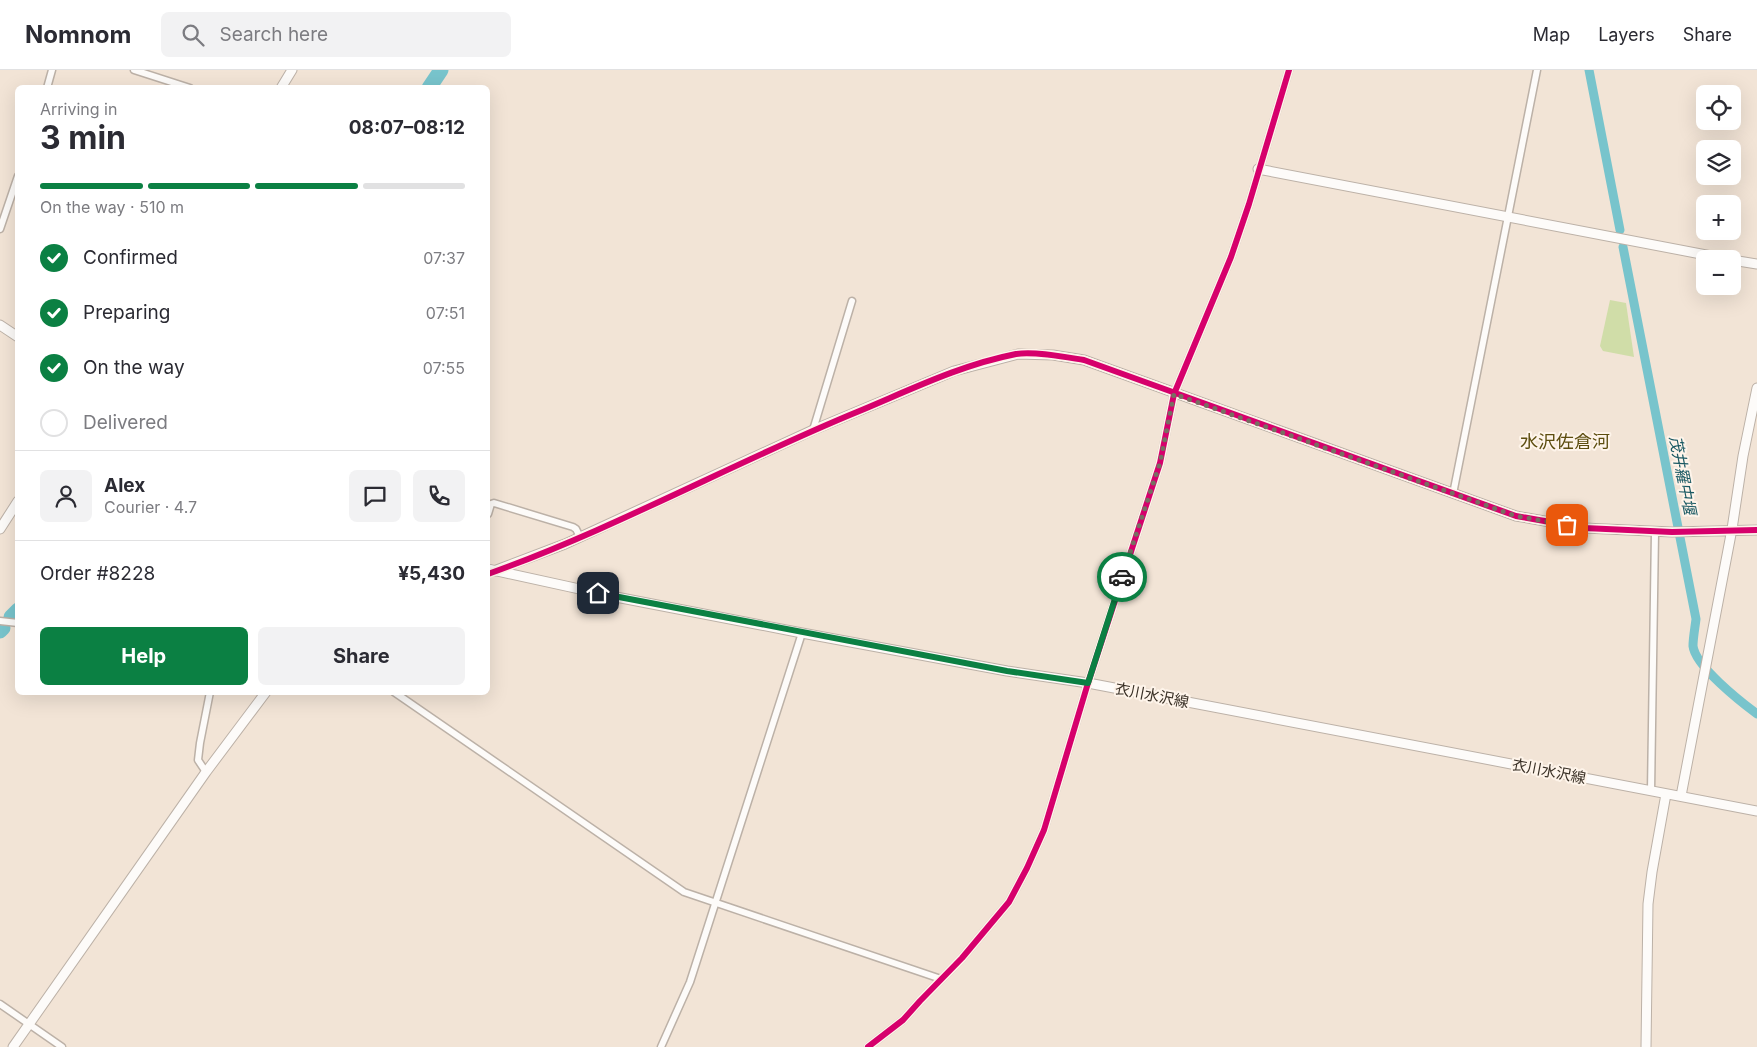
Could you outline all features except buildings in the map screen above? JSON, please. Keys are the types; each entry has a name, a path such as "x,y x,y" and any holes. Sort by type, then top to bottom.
{"street":[{"path":"48,85 52,70"},
{"path":"134,70 181,85"},
{"path":"283,85 292,70"},
{"path":"868,1047 903,1020 962,958 1009,902 1044,830 1088,683 1160,463 1174,394 1230,257 1289,70"},
{"path":"1453,494 1537,70"},
{"path":"1258,169 1696,253"},
{"path":"0,229 15,185"},
{"path":"1741,261 1757,264"},
{"path":"813,430 852,302"},
{"path":"0,324 15,336"},
{"path":"490,572 580,537 813,430 954,371 1018,354 1053,355 1084,360 1516,516 1584,528 1655,532 1757,530"},
{"path":"1681,796 1757,388"},
{"path":"490,507 494,502 573,527 580,537"},
{"path":"0,529 15,506"},
{"path":"1651,791 1655,532"},
{"name":"衣川水沢線","path":"490,572 802,633 1007,671 1088,683 1757,811"},
{"path":"0,621 15,623"},
{"path":"661,1047 690,982 802,633"},
{"path":"206,772 198,760 209,695"},
{"path":"13,1047 206,772 264,695"},
{"path":"398,695 662,878 694,897 941,979"},
{"path":"1646,1047 1648,904 1666,794"},
{"path":"0,1004 62,1047"}],"green space":[{"path":"1610,300 1626,303 1634,357 1603,351 1600,346"}],"waterway":[{"path":"431,85 441,70"},
{"name":"茂井羅中堰","path":"1589,70 1620,230"},
{"name":"茂井羅中堰","path":"1623,247 1696,619 1693,646 1696,654 1710,673 1757,714"},
{"path":"11,617 15,613"},
{"path":"0,631 3,628"}],"cycle path":[{"path":"868,1047 903,1020 962,958 1009,902 1044,830 1088,683 1160,463 1174,394 1231,257 1289,70"},
{"path":"490,573 581,537 765,452 916,387 955,371 995,359 1024,353 1084,360 1516,516 1584,528 1672,532 1757,530"}],"way so far":[{"path":"1122,577 1160,463 1174,394 1516,516 1567,525"}],"district":[{"name":"水沢佐倉河","path":"1565,441"}],"route":[{"path":"598,593 1007,671 1088,683 1122,577"}]}
